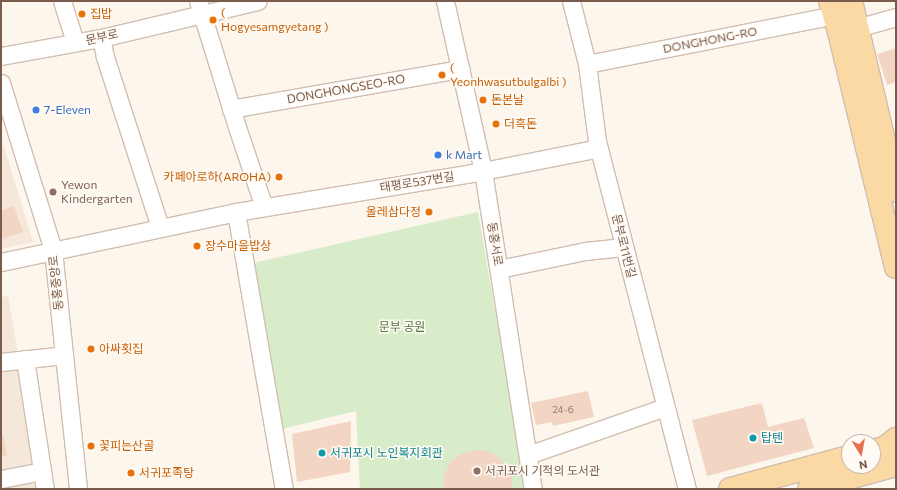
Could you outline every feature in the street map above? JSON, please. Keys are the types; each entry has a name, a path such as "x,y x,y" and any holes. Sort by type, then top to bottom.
{"main road":[{"path":"851,1 840,19 896,267"},
{"path":"840,19 896,191"},
{"path":"881,449 886,447 896,439"},
{"path":"730,489 841,459"},
{"path":"809,489 896,465"}],"street":[{"path":"62,1 75,42"},
{"name":"문부로","path":"1,56 101,38 200,7 258,1"},
{"name":"동홍서로","path":"445,1 483,171 533,489"},
{"name":"문부로11번길","path":"571,1 586,64 599,148 687,489"},
{"path":"200,7 231,109 264,207"},
{"name":"DONGHONG-RO","path":"586,64 840,19 896,17"},
{"path":"101,38 160,227"},
{"name":"DONGHONGSEO-RO","path":"231,109 461,69"},
{"name":"동홍중앙로","path":"1,83 53,250 78,489"},
{"name":"태평로537번길","path":"1,262 236,212 483,171 599,148"},
{"path":"236,212 284,489"},
{"path":"498,269 585,251 624,247"},
{"path":"1,362 64,354"},
{"path":"24,359 45,489"},
{"path":"528,455 665,407"},
{"path":"1,479 42,471"}],"shaded area":[{"path":"1,137 33,242 1,249"},
{"path":"8,296 41,489 1,489 1,297"}],"green space":[{"name":"문부 공원","path":"478,212 526,489 360,489 356,411 282,429 249,264"}],"building":[{"path":"896,48 896,82 887,85 877,54"},
{"path":"14,206 23,232 1,239 1,211"},
{"path":"588,391 594,417 553,426 552,422 536,425 531,403"},
{"name":"탑텐","path":"762,403 768,427 804,418 814,448 707,476 692,420"},
{"name":"서귀포시 노인복지회관","path":"351,421 350,472 297,482 292,434"},
{"path":"1,434 3,434 7,456 1,457"},
{"name":"서귀포시 기적의 도서관","path":"481,450 492,453 501,459 508,468 512,478 512,489 443,489 445,473 450,463 459,455 469,451"}],"place":[{"name":"집밥","path":"82,14"},
{"name":"( Hogyesamgyetang )","path":"213,20"},
{"name":"( Yeonhwasutbulgalbi )","path":"442,75"},
{"name":"돈본날","path":"483,100"},
{"name":"7-Eleven","path":"36,110"},
{"name":"더흑돈","path":"496,124"},
{"name":"k Mart","path":"438,155"},
{"name":"카페아로하(AROHA)","path":"279,177"},
{"name":"Yewon Kindergarten","path":"53,192"},
{"name":"올레삼다정","path":"429,212"},
{"name":"장수마을밥상","path":"197,246"},
{"name":"아싸횟집","path":"91,349"},
{"name":"탑텐","path":"753,438"},
{"name":"꽃피는산골","path":"91,446"},
{"name":"서귀포시 노인복지회관","path":"322,453"},
{"name":"서귀포시 기적의 도서관","path":"477,471"},
{"name":"서귀포족탕","path":"131,473"}]}
